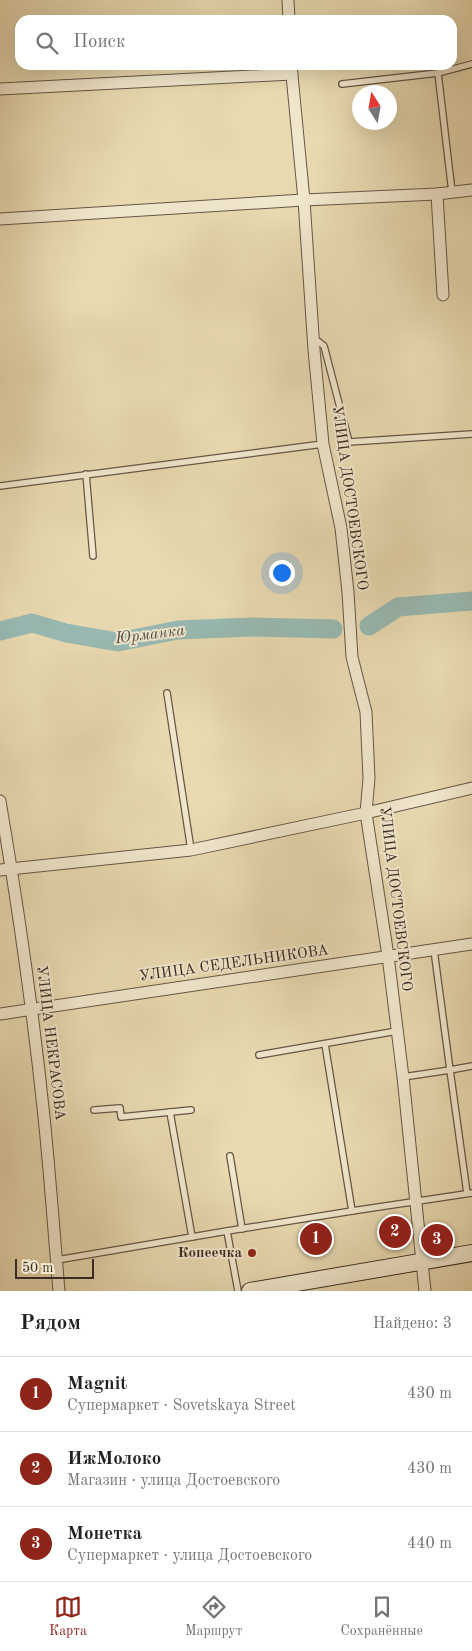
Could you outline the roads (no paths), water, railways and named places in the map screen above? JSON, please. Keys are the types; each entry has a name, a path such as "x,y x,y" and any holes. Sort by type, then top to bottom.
{"main road":[{"path":"250,1291 472,1253"}],"street":[{"path":"288,0 289,15"},
{"path":"0,89 277,70"},
{"name":"УЛИЦА ДОСТОЕВСКОГО","path":"292,70 323,444 341,528 348,592 352,657 366,712 369,778 366,813 388,956 403,1077 425,1291"},
{"path":"0,219 304,200 437,194 472,190"},
{"path":"437,194 443,295"},
{"path":"6,869 190,850 366,813 472,788"},
{"name":"УЛИЦА НЕКРАСОВА","path":"0,801 6,869 31,1009 44,1118 60,1291"},
{"name":"УЛИЦА СЕДЕЛЬНИКОВА","path":"0,1014 472,944"}],"lane":[{"path":"457,68 472,64"},
{"path":"342,84 438,74 452,70"},
{"path":"438,74 452,192"},
{"path":"313,338 324,346 349,442 472,434"},
{"path":"0,486 323,444"},
{"path":"86,474 93,556"},
{"path":"167,693 190,850"},
{"path":"57,1260 469,1193 434,950"},
{"path":"259,1054 397,1031"},
{"path":"325,1044 352,1211"},
{"path":"403,1077 472,1066"},
{"path":"94,1110 120,1108 121,1117 191,1110"},
{"path":"170,1112 192,1237"},
{"path":"230,1156 242,1229"},
{"path":"227,1231 238,1291"}],"waterway":[{"name":"Юрманка","path":"369,626 398,607 472,601"},
{"name":"Юрманка","path":"0,631 32,623 66,633 118,642 178,630 252,627 333,629"}],"place":[{"name":"ИжМолоко","path":"395,1232"},
{"name":"Magnit","path":"316,1239"},
{"name":"Монетка","path":"437,1240"},
{"name":"Копеечка","path":"252,1253"}]}
